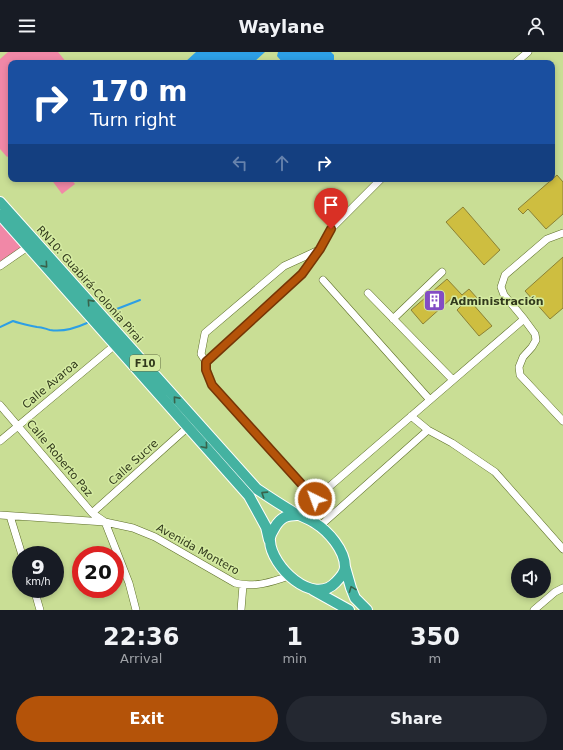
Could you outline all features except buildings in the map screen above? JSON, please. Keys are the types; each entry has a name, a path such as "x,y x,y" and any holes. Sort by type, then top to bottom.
{"highway":[{"name":"RN10: Guabirá-Colonia Pirai","path":"0,202 257,489 299,515"},
{"name":"RN10: Guabirá-Colonia Pirai","path":"0,214 249,496 266,528 269,540"},
{"path":"269,540 276,524 283,518 288,515 299,515"},
{"name":"F10","path":"299,515 320,526 332,537 343,558 355,598 367,610"},
{"name":"F10","path":"269,540 272,553 276,560 290,576 297,582 349,610"},
{"path":"312,589 322,590 330,588 341,577 345,567"}],"street":[{"path":"518,60 528,52"},
{"path":"206,362 302,274 320,249 331,229 378,182"},
{"path":"563,233 547,239 505,275 502,287 504,295 524,318 535,334 536,340 532,348 523,357 519,367 520,375 563,421"},
{"path":"0,266 29,246"},
{"path":"315,499 212,385 206,370 206,362 201,354 205,333 284,266 320,249"},
{"path":"393,319 442,272"},
{"path":"323,280 430,400"},
{"path":"368,293 453,380"},
{"path":"299,515 315,499 524,318"},
{"name":"Calle Avaroa","path":"0,441 115,344"},
{"name":"Calle Roberto Paz","path":"0,405 92,513 105,522"},
{"path":"411,416 428,430 452,443 495,472 563,550"},
{"name":"Calle Sucre","path":"92,513 188,427"},
{"path":"320,526 428,430"},
{"name":"Avenida Montero","path":"0,515 105,522 133,528 155,537 235,583 243,585 268,583 290,576"},
{"path":"10,516 19,546"},
{"path":"105,522 129,584 136,610"},
{"path":"241,610 243,585"},
{"path":"534,610 555,592 563,588"},
{"path":"37,598 40,610"}],"shaded area":[{"path":"8,52 58,52 65,60 8,60 7,157 0,149 0,59"},
{"path":"53,182 73,182 75,184 62,194"},
{"path":"0,215 29,246 0,266"}],"water":[{"path":"196,52 265,52 256,60 187,60"},
{"path":"278,52 331,52 334,55 334,60 280,60 277,56"}],"waterway":[{"path":"109,312 140,300"},
{"path":"0,327 13,321 50,330 64,330 87,323"}],"place":[{"name":"Administración","path":"435,301"}],"route":[{"path":"315,499 212,385 206,370 206,362 302,274 320,249 331,229"}]}
